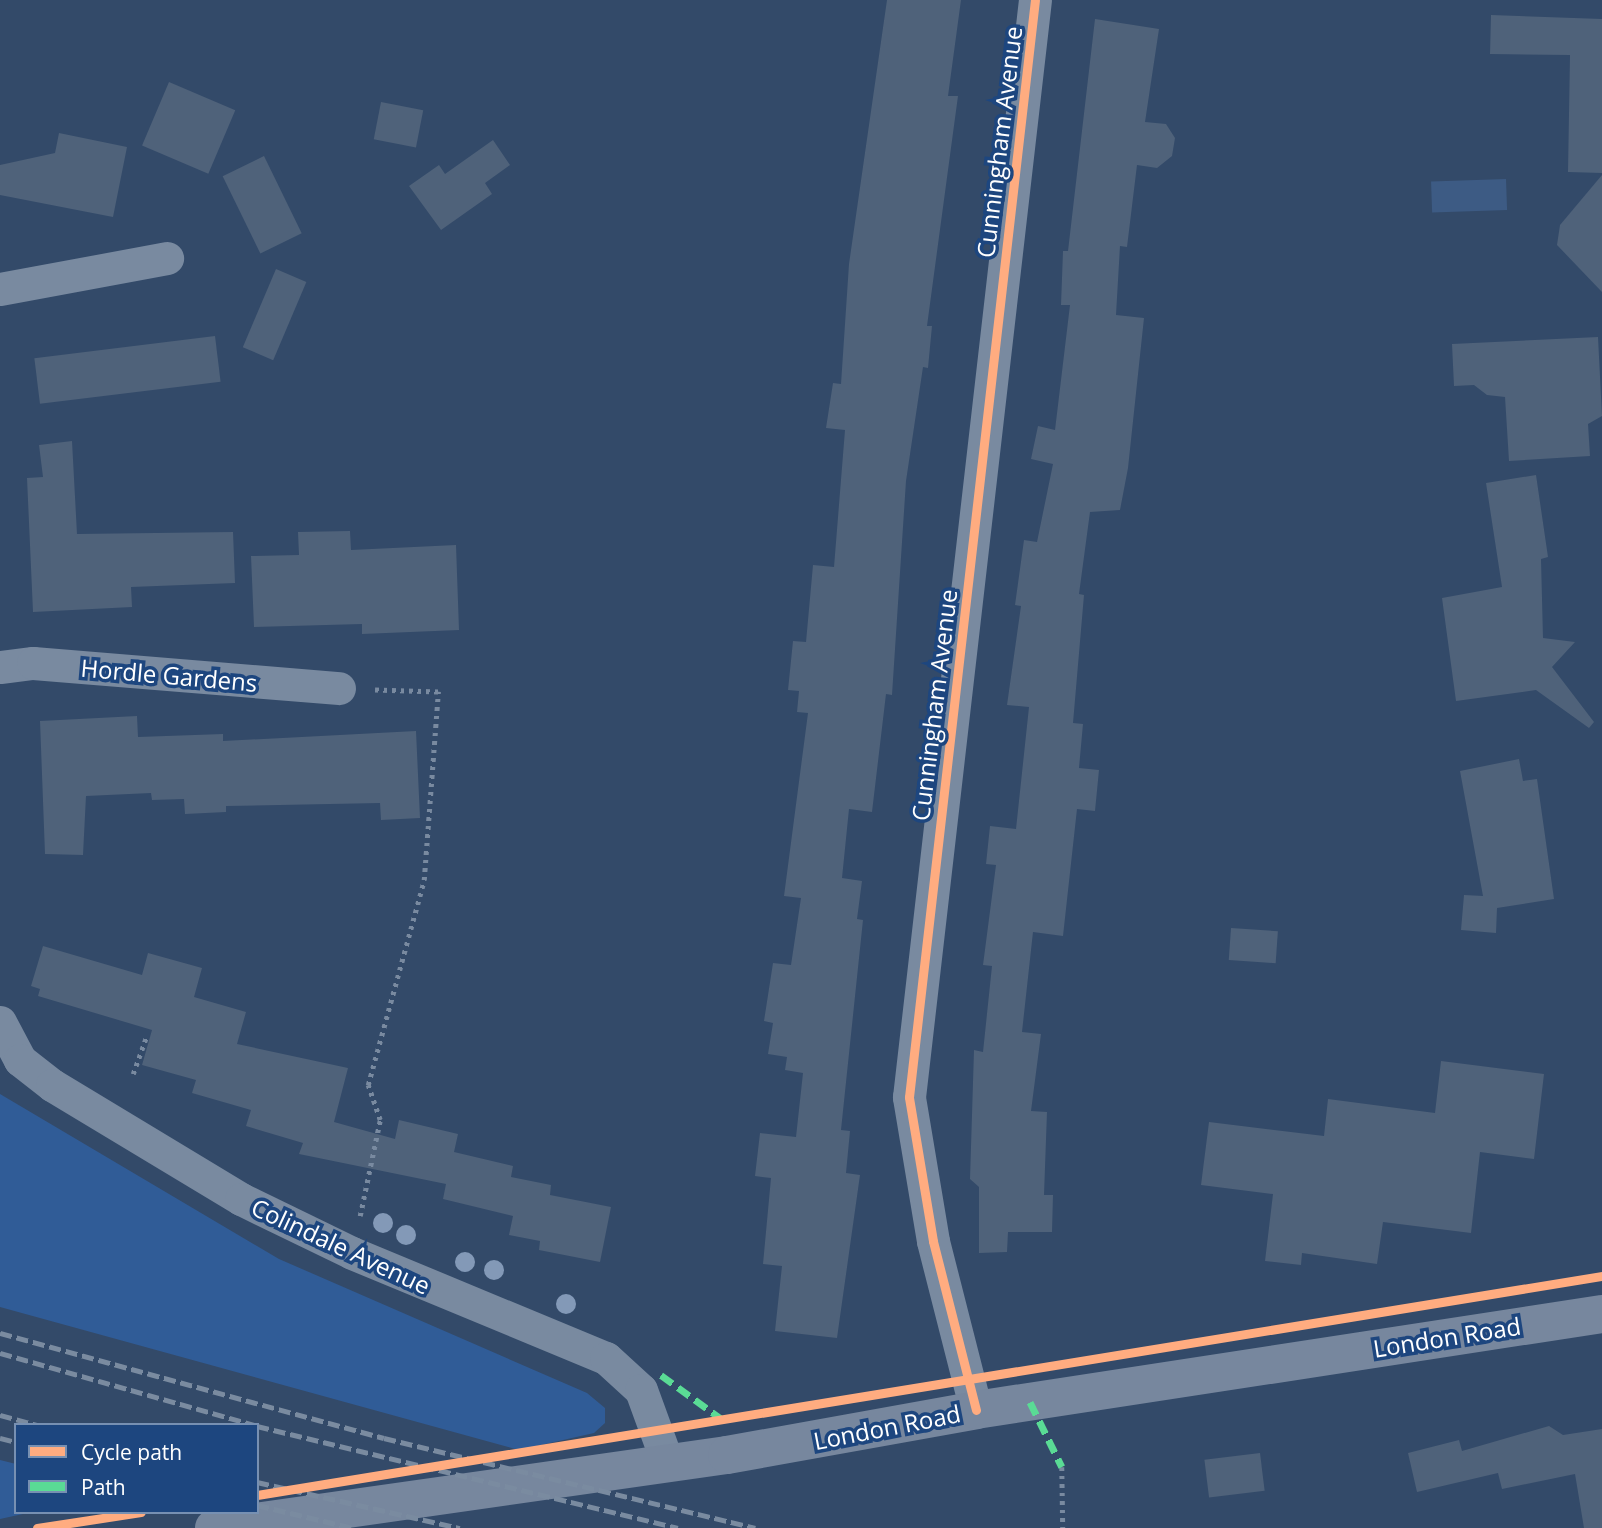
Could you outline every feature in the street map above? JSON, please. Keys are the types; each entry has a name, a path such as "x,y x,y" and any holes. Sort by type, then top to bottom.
{"main road":[{"name":"London Road","path":"214,1528 668,1464 975,1410 1602,1314"}],"street":[{"name":"Cunningham Avenue","path":"975,1410 933,1241 909,1097 1035,0"},
{"path":"0,289 167,258"},
{"name":"Hordle Gardens","path":"0,667 33,663 339,688"},
{"name":"Colindale Avenue","path":"0,1022 20,1060 52,1085 241,1199 352,1253 606,1358 641,1390 668,1464"}],"path":[{"path":"339,688 438,692 424,880 368,1085 380,1120 352,1253"},
{"path":"133,1074 147,1035"},
{"path":"1062,1467 1063,1528"}],"shaded area":[{"path":"1506,179 1507,210 1432,213 1431,182"},
{"path":"0,1094 279,1259 587,1393 605,1408 605,1423 594,1433 519,1450 0,1307"},
{"path":"0,1460 14,1464 14,1514 23,1514 0,1519"}],"building":[{"path":"887,0 961,0 948,96 958,96 927,326 932,326 928,368 923,367 906,481 892,695 886,694 872,812 849,809 842,878 862,881 857,919 863,920 841,1130 850,1131 846,1173 860,1175 837,1338 775,1331 782,1266 763,1264 771,1178 755,1176 760,1133 796,1137 803,1073 785,1070 787,1057 768,1054 773,1023 764,1021 773,963 791,965 801,898 784,896 808,713 797,712 799,691 788,690 793,641 806,642 813,565 834,567 845,430 826,428 833,383 841,384 849,264"},
{"path":"1491,15 1602,19 1602,173 1568,172 1570,55 1490,54"},
{"path":"1095,19 1159,29 1145,122 1166,124 1175,138 1172,156 1157,168 1137,165 1127,247 1120,246 1116,315 1144,318 1128,468 1120,510 1090,512 1079,594 1084,595 1073,723 1083,724 1079,768 1099,770 1095,811 1077,809 1063,936 1033,932 1022,1032 1041,1034 1031,1111 1047,1112 1044,1195 1053,1195 1052,1232 1008,1232 1007,1252 979,1253 979,1187 970,1179 974,1050 983,1052 992,966 983,965 996,865 986,864 990,826 1016,829 1029,707 1007,705 1021,606 1015,605 1024,540 1037,542 1053,464 1031,459 1038,426 1055,430 1070,305 1061,305 1063,251 1068,251"},
{"path":"169,82 235,110 208,174 142,146"},
{"path":"381,102 423,110 416,148 374,139"},
{"path":"59,133 127,147 113,217 0,195 0,165 55,153"},
{"path":"493,140 510,165 485,183 492,194 441,230 409,186 439,165 445,174"},
{"path":"264,156 302,233 260,253 223,176"},
{"path":"1602,175 1602,292 1557,245 1560,225"},
{"path":"276,269 306,282 273,360 243,347"},
{"path":"215,336 221,382 40,404 34,358"},
{"path":"1598,337 1602,416 1588,424 1590,456 1509,461 1505,397 1487,395 1474,385 1454,386 1452,344"},
{"path":"72,441 77,534 233,532 235,583 131,587 132,607 33,612 27,478 43,477 39,445"},
{"path":"1536,475 1548,557 1541,559 1543,638 1575,642 1552,667 1594,722 1589,728 1536,690 1456,701 1442,598 1502,587 1486,483"},
{"path":"350,531 351,550 456,545 459,630 362,634 362,624 254,627 251,556 299,555 298,532"},
{"path":"137,716 138,737 223,734 223,741 416,731 420,818 381,820 380,803 226,806 226,812 185,814 184,799 152,800 151,793 86,796 83,855 45,854 40,721"},
{"path":"1519,759 1523,781 1537,779 1554,899 1497,908 1496,933 1461,930 1464,895 1483,896 1460,771"},
{"path":"1231,928 1278,931 1276,963 1229,960"},
{"path":"43,946 142,975 148,953 202,968 194,997 246,1012 237,1044 348,1068 334,1122 395,1139 399,1120 458,1134 454,1152 513,1166 511,1177 551,1185 550,1195 611,1207 600,1262 539,1250 540,1241 509,1235 513,1216 443,1199 446,1184 299,1154 303,1143 246,1126 251,1110 192,1093 196,1080 142,1065 152,1030 38,996 40,989 31,986"},
{"path":"1441,1061 1544,1074 1534,1159 1480,1152 1471,1233 1383,1222 1377,1264 1302,1253 1301,1265 1265,1261 1273,1194 1201,1185 1209,1122 1324,1136 1328,1099 1435,1113"},
{"path":"1549,1426 1563,1435 1602,1429 1602,1528 1584,1528 1575,1474 1502,1489 1498,1473 1417,1492 1408,1453 1459,1440 1462,1451"},
{"path":"1260,1453 1265,1491 1209,1498 1204,1460"}],"railway":[{"path":"0,1333 384,1438 755,1528"},
{"path":"0,1353 247,1423"},
{"path":"0,1415 30,1423"},
{"path":"259,1426 678,1528"},
{"path":"0,1438 14,1442"},
{"path":"259,1482 460,1528"},
{"path":"259,1505 353,1528"}],"marked path":[{"path":"661,1375 723,1420"},
{"path":"1030,1402 1062,1467"}],"cycle path":[{"path":"976,1410 933,1241 909,1097 1035,0"},
{"path":"259,1495 1602,1276"},
{"path":"37,1528 128,1514"}]}
